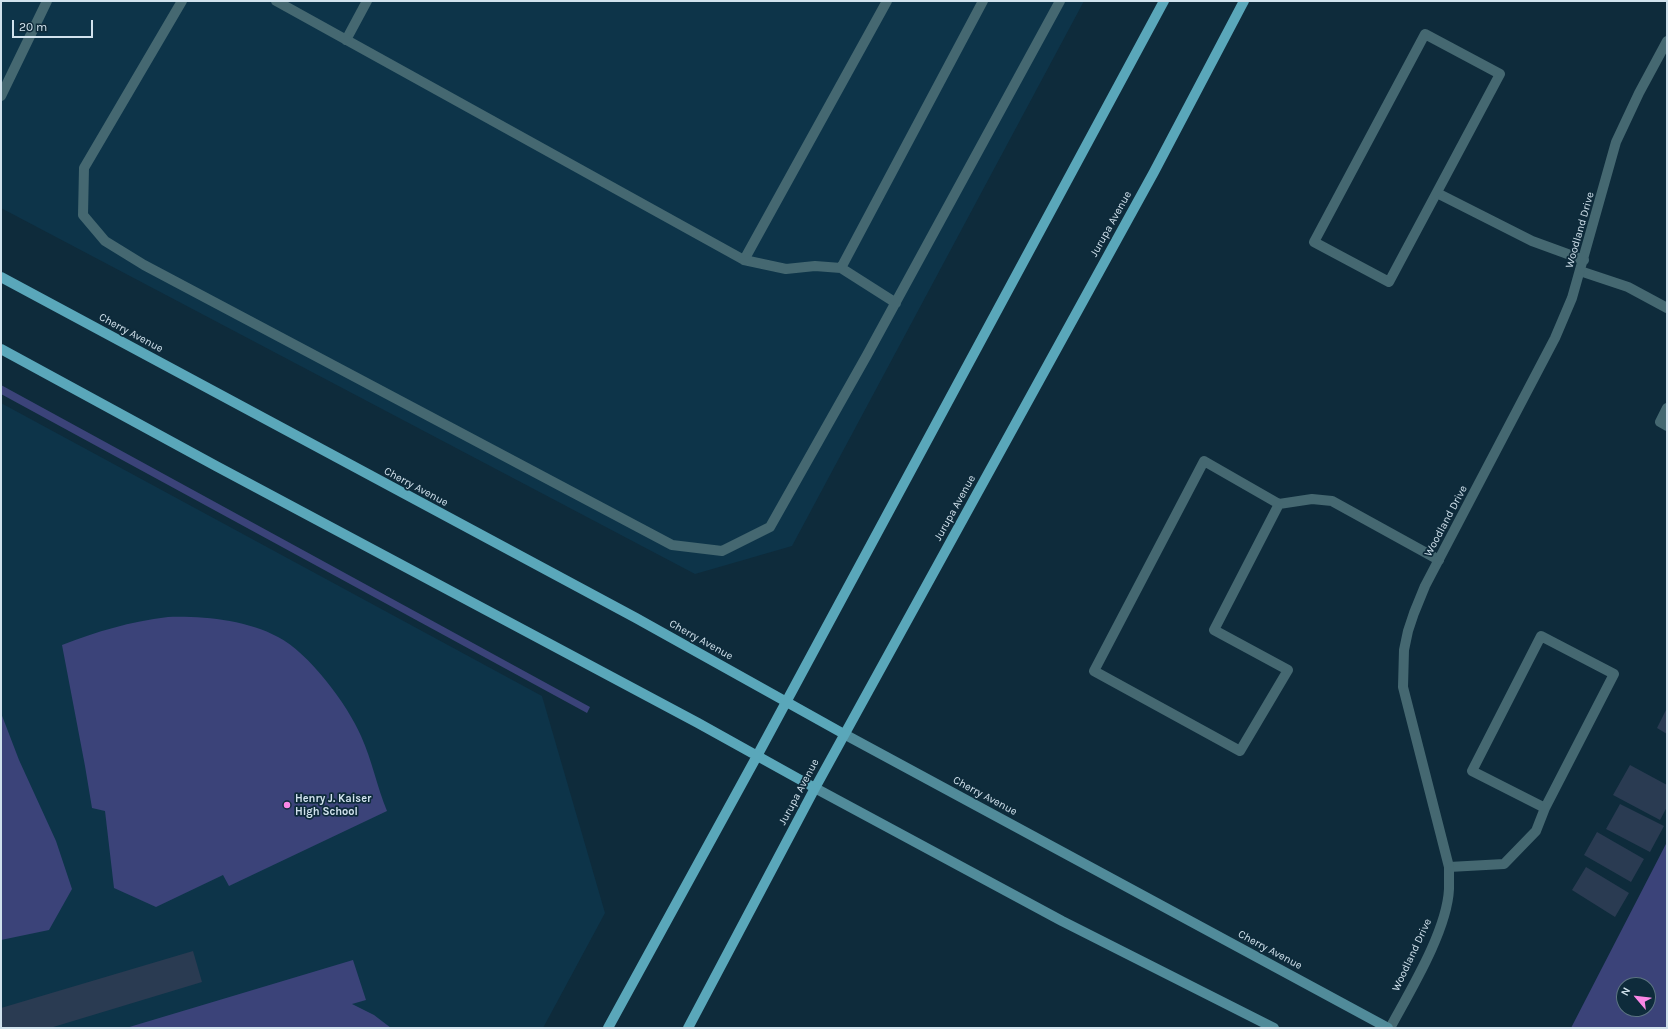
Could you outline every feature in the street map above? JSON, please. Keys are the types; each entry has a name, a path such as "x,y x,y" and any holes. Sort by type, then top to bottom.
{"main road":[{"path":"608,1028 757,756 1164,1"},
{"name":"Jurupa Avenue","path":"688,1028 844,734 1150,179 1244,1"},
{"name":"Cherry Avenue","path":"1,277 636,618 844,734 1389,1028"},
{"path":"1,350 1062,921 1274,1028"}],"street":[{"path":"1,96 48,1"},
{"path":"182,1 84,168 83,214 105,241 144,265 672,546 722,551 770,526 896,303 1060,1"},
{"path":"276,1 744,260 786,269 815,266 841,268 896,303"},
{"path":"346,40 367,1"},
{"path":"744,260 887,1"},
{"path":"841,268 984,1"},
{"path":"1426,34 1500,74 1437,193 1389,282 1314,242 1426,34"},
{"name":"Woodland Drive","path":"1389,1028 1423,966 1444,915 1449,890 1448,867 1403,687 1404,650 1414,613 1439,560 1555,338 1572,298 1584,260 1616,142 1639,93 1667,41"},
{"path":"1437,193 1532,241 1584,260"},
{"path":"1580,271 1628,287 1667,308"},
{"path":"1667,408 1660,422 1667,426"},
{"path":"1279,504 1214,630 1288,670 1240,751 1094,671 1204,461 1279,504 1312,499 1332,502 1439,560"},
{"path":"1448,867 1504,864 1536,831 1545,808 1614,674 1540,636 1472,771 1545,808"}],"shaded area":[{"path":"1,1 1084,1 792,546 695,574 1,208"},
{"path":"1,385 590,707 587,713 1,394"},
{"name":"Henry J. Kaiser High School","path":"1,403 542,696 605,913 543,1028 1,1028"},
{"path":"168,617 210,618 239,623 266,631 290,644 302,654 326,680 355,723 368,754 387,811 229,886 223,875 156,907 114,888 105,811 92,808 62,645 88,635 114,628"},
{"path":"1,713 19,760 56,841 72,889 49,930 1,940"},
{"path":"1667,842 1667,1028 1571,1028"},
{"path":"353,960 366,1000 352,1004 374,1015 391,1028 126,1028"}],"building":[{"path":"1667,708 1667,734 1657,728"},
{"path":"1630,765 1667,785 1667,807 1660,820 1613,795"},
{"path":"1620,804 1664,826 1650,852 1606,829"},
{"path":"1597,832 1644,859 1631,882 1584,855"},
{"path":"1586,867 1629,893 1615,917 1572,890"},
{"path":"193,951 202,982 50,1028 1,1028 1,1008"}],"place":[{"name":"Henry J. Kaiser High School","path":"287,805"}]}
